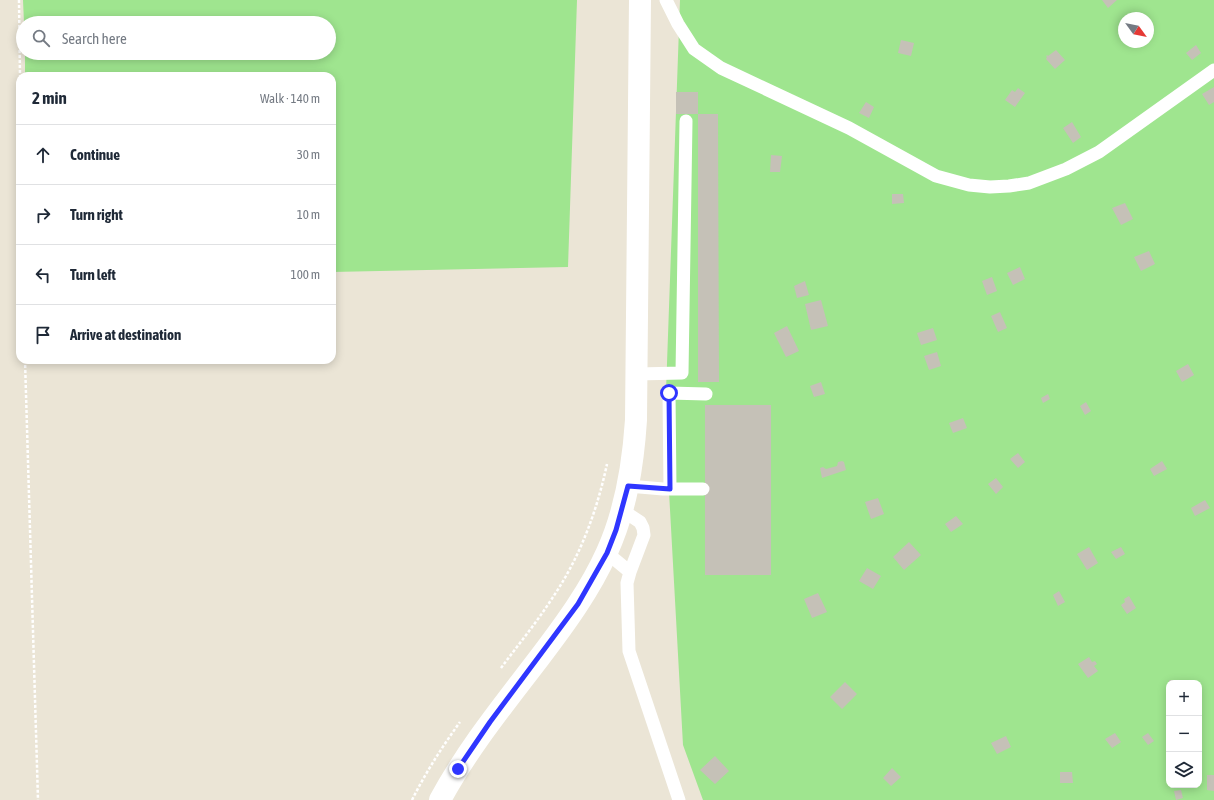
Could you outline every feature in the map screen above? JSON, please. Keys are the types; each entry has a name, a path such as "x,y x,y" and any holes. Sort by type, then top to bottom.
{"main road":[{"path":"440,800 458,769 478,740 578,604 607,553 622,510 628,486 635,439 637,374 640,0"}],"lane":[{"path":"666,0 678,24 694,49 721,68 849,128 936,176 968,185 990,187 1029,183 1066,169 1099,152 1214,70"},
{"path":"637,374 682,373 686,121"},
{"path":"670,489 669,393 706,394"},
{"path":"628,486 670,489 703,489"},
{"path":"622,510 640,522 644,535 627,583 629,651 679,800"},
{"path":"607,553 630,572"}],"path":[{"path":"19,0 19,16"},
{"path":"20,60 20,72"},
{"path":"25,364 38,800"},
{"path":"499,670 554,597 578,554 588,529 608,461"},
{"path":"412,800 438,754 462,720"}],"green space":[{"path":"23,0 577,0 568,267 336,272 336,72 25,72 25,60 336,60 336,16 24,16"},
{"path":"680,0 1214,0 1214,800 703,800 683,745 665,419"}],"building":[{"path":"1102,0 1117,0 1108,8"},
{"path":"901,40 914,43 911,56 898,53"},
{"path":"1196,45 1201,53 1192,60 1186,53"},
{"path":"1056,50 1065,60 1055,69 1046,59 1046,56"},
{"path":"1214,87 1214,102 1209,105 1202,94"},
{"path":"1018,88 1025,93 1015,107 1005,100 1012,90 1015,92"},
{"path":"676,92 698,92 698,114 676,114"},
{"path":"866,102 874,107 869,118 859,113"},
{"path":"698,114 718,114 719,382 698,382"},
{"path":"1072,122 1081,137 1073,143 1063,128"},
{"path":"771,155 782,156 780,172 770,172"},
{"path":"892,194 903,194 904,203 892,204"},
{"path":"1125,203 1133,219 1121,225 1112,208"},
{"path":"1149,251 1155,264 1141,271 1134,257"},
{"path":"1020,267 1025,279 1013,285 1007,273"},
{"path":"992,277 997,291 987,295 982,281"},
{"path":"805,281 809,295 797,298 794,286"},
{"path":"821,300 828,326 811,330 805,304"},
{"path":"1000,312 1007,328 998,332 991,316"},
{"path":"787,326 799,351 786,357 774,333"},
{"path":"933,328 937,340 921,345 917,333"},
{"path":"937,352 941,366 929,370 924,356"},
{"path":"1188,364 1194,375 1182,382 1176,371"},
{"path":"821,382 825,394 814,397 810,386"},
{"path":"1048,394 1050,399 1043,403 1041,398"},
{"path":"1086,402 1091,411 1085,415 1080,406"},
{"path":"705,405 771,405 771,575 705,575"},
{"path":"963,418 967,428 953,433 949,423"},
{"path":"1018,453 1025,462 1018,468 1010,459"},
{"path":"1162,461 1167,469 1154,476 1150,469"},
{"path":"838,462 844,462 846,470 822,478 820,468 823,467 826,469 837,466"},
{"path":"996,478 1003,487 996,494 988,484"},
{"path":"878,498 884,514 871,519 865,502"},
{"path":"1205,500 1210,508 1195,516 1191,508"},
{"path":"956,516 963,524 951,532 945,524"},
{"path":"909,542 921,555 904,570 893,557"},
{"path":"1089,547 1098,563 1087,570 1077,554"},
{"path":"1121,547 1125,554 1116,559 1111,552"},
{"path":"867,568 881,576 873,589 859,581"},
{"path":"1059,591 1065,602 1058,606 1053,595"},
{"path":"818,593 827,612 812,618 804,599"},
{"path":"1129,596 1136,608 1127,614 1121,605 1125,602 1124,599"},
{"path":"1089,657 1092,662 1095,661 1097,664 1094,666 1098,671 1088,678 1078,664"},
{"path":"845,682 857,694 842,709 830,697"},
{"path":"1115,733 1121,742 1112,748 1105,739"},
{"path":"1148,733 1154,741 1148,745 1142,737"},
{"path":"1006,736 1011,747 997,754 991,743"},
{"path":"715,756 729,771 715,784 700,770"},
{"path":"892,768 901,777 891,786 883,778"},
{"path":"1060,772 1072,772 1073,783 1060,783"},
{"path":"1207,775 1214,775 1214,791 1207,790"},
{"path":"1181,790 1183,798 1176,800 1174,791"}],"route":[{"path":"458,769 490,722 547,648 578,604 607,553 616,530 628,486 670,489 669,393"}]}
